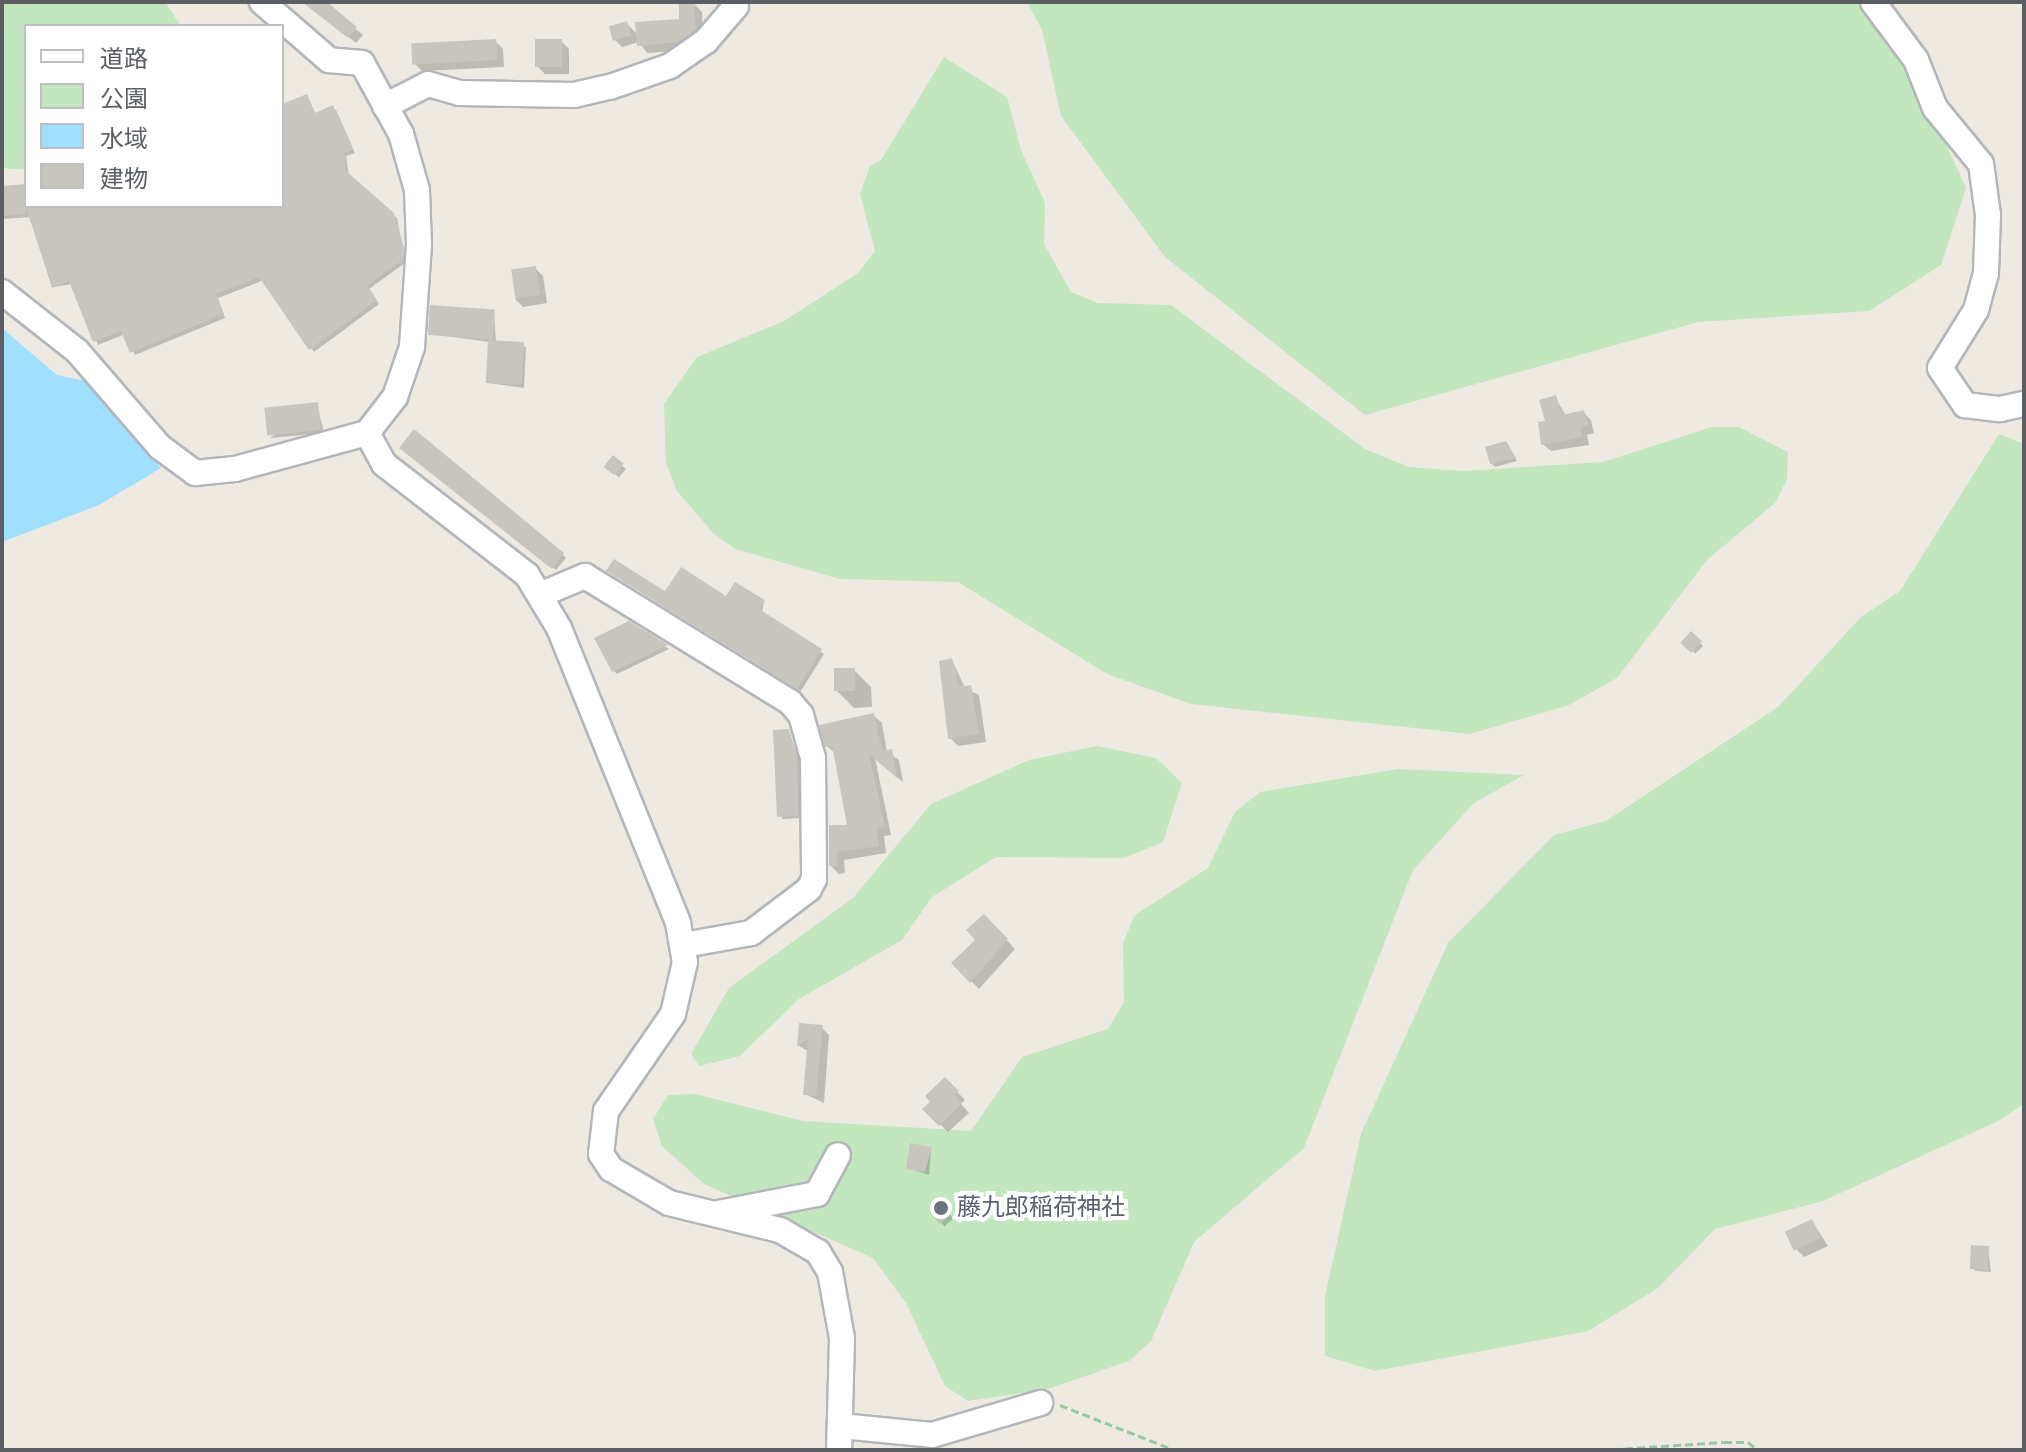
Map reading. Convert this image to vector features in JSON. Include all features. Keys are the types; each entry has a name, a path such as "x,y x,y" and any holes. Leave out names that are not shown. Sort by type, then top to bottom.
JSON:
{"street":[{"path":"2,292 77,351 160,447 195,473 235,469 367,433 395,397 412,347 419,245 417,190 401,134 362,63 329,60 262,2"},
{"path":"1873,2 1916,60 1935,108 1981,164 1988,215 1986,273 1976,310 1940,368 1965,405 2000,409 2024,404"},
{"path":"385,106 428,84 459,93 574,95 610,87 670,66 706,41 736,6"},
{"path":"367,433 384,464 503,554 542,594 684,945 685,962 673,1014 606,1111 601,1154 611,1169 643,1190 712,1217 801,1238 818,1252 836,1296 842,1338 840,1438 932,1435 1040,1403"},
{"path":"542,594 585,576 790,702 801,715 813,758 814,879 809,889 751,933 684,945"},
{"path":"712,1217 741,1206 803,1201 817,1194 838,1155"}],"path":[{"path":"1040,1403 1073,1407 1175,1450"},
{"path":"1601,1450 1724,1442 1748,1442 1758,1450"}],"green space":[{"path":"2,2 165,2 180,24 24,24 24,170 2,168"},
{"path":"1027,2 1865,2 1919,86 1966,188 1941,265 1869,311 1698,322 1365,415 1165,257 1061,116 1042,30"},
{"path":"944,57 1007,97 1021,150 1045,203 1044,244 1071,292 1098,303 1171,305 1365,449 1409,467 1462,471 1603,462 1712,427 1739,427 1788,452 1787,479 1775,503 1707,560 1617,678 1569,705 1470,734 1191,704 1107,674 958,582 840,579 735,549 713,533 677,491 666,463 664,404 697,357 784,321 858,273 875,251 860,194 870,166 881,160"},
{"path":"1999,434 2024,444 2024,1104 1998,1121 1823,1201 1715,1229 1658,1288 1588,1331 1375,1371 1325,1356 1325,1296 1361,1134 1448,943 1554,835 1606,821 1778,707 1861,617 1900,591"},
{"path":"1097,746 1156,758 1182,783 1163,842 1124,858 996,857 932,897 902,940 799,999 740,1056 699,1066 691,1054 729,988 853,898 931,804 1029,760"},
{"path":"1398,769 1524,775 1474,803 1413,870 1304,1148 1194,1242 1151,1341 1129,1361 1048,1389 968,1401 945,1386 906,1303 873,1258 704,1184 662,1146 653,1119 668,1095 695,1094 803,1121 971,1131 1022,1057 1108,1029 1124,1002 1123,943 1135,915 1208,868 1235,812 1260,792"}],"water":[{"path":"2,328 57,375 90,382 161,468 99,505 2,542"}],"building":[{"path":"302,2 327,2 357,27 348,38"},
{"path":"694,2 696,30 678,42 637,46 635,22 679,19 679,3"},
{"path":"627,21 631,35 613,41 609,26"},
{"path":"496,39 497,60 412,64 411,43"},
{"path":"535,39 562,39 562,67 535,67"},
{"path":"307,94 315,113 333,105 353,149 344,153 346,171 394,213 404,248 403,260 367,285 377,300 309,350 259,277 216,294 223,314 130,353 121,331 93,342 69,281 52,288 26,208 284,208 284,103"},
{"path":"24,184 26,214 2,216 2,186"},
{"path":"536,266 540,295 515,298 511,269"},
{"path":"430,305 495,310 493,339 428,335"},
{"path":"488,340 524,342 522,385 486,383"},
{"path":"1556,395 1562,415 1584,410 1588,425 1580,428 1583,437 1541,445 1538,422 1545,421 1539,400"},
{"path":"318,402 321,430 267,435 264,408"},
{"path":"414,429 564,553 552,569 399,448"},
{"path":"1506,441 1516,458 1490,464 1485,447"},
{"path":"613,455 624,464 614,475 604,467"},
{"path":"614,559 665,591 681,567 726,596 735,582 765,600 759,609 822,649 797,689 606,571"},
{"path":"629,621 668,645 612,672 594,638"},
{"path":"1691,631 1702,641 1691,653 1680,643"},
{"path":"952,658 959,687 971,685 979,734 948,739 939,661"},
{"path":"834,668 855,668 855,691 834,691"},
{"path":"874,713 882,751 892,749 897,778 869,754 885,827 877,828 879,846 837,852 837,866 829,866 829,825 847,825 832,745 825,747 819,725"},
{"path":"789,729 797,758 798,816 777,817 773,730"},
{"path":"984,914 1008,939 970,983 951,963 975,940 966,930"},
{"path":"799,1023 823,1025 816,1096 803,1095 808,1038 797,1047"},
{"path":"945,1077 959,1091 954,1095 962,1103 939,1126 922,1109 930,1102 925,1096"},
{"path":"910,1143 932,1147 925,1172 906,1169"},
{"path":"940,1202 951,1213 940,1224 931,1214"},
{"path":"1812,1219 1821,1238 1794,1251 1785,1232"},
{"path":"1971,1245 1989,1246 1988,1270 1970,1269"}],"place":[{"name":"藤九郎稲荷神社","path":"941,1208"}]}
